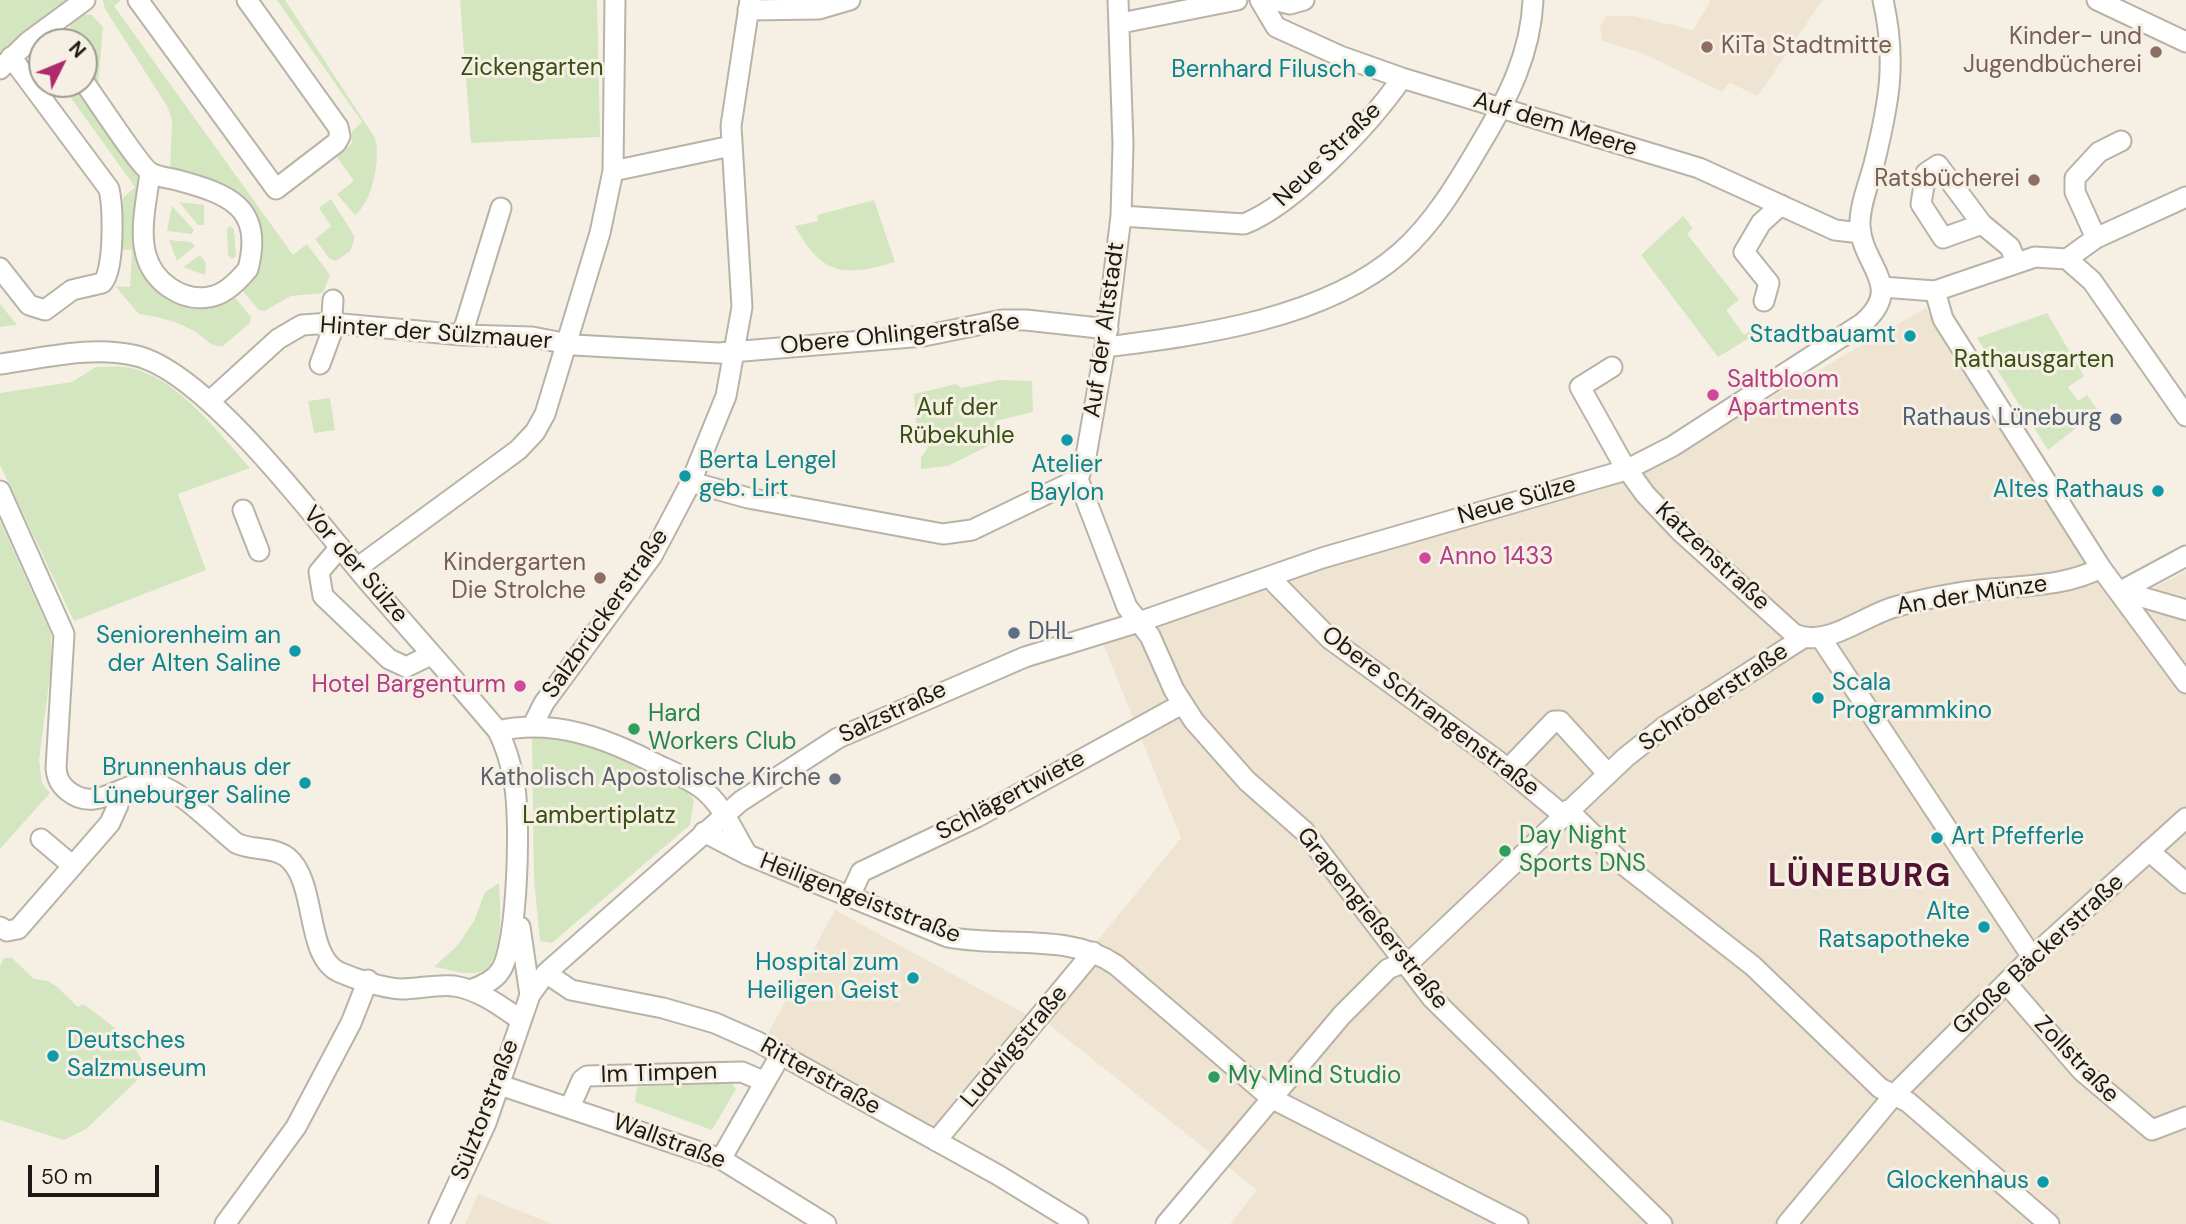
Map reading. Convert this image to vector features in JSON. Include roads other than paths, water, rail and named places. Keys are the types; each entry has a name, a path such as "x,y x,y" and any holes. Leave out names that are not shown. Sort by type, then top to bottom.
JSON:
{"street":[{"path":"57,28 85,0"},
{"path":"138,0 276,189 337,143 340,136 338,127 247,0"},
{"name":"Hinter der Sülzmauer","path":"357,568 518,450 535,432 545,414 564,343 600,233 613,171 615,0"},
{"path":"749,5 819,9 850,0"},
{"name":"Auf der Altstadt","path":"1078,478 1086,456 1107,338 1121,216 1121,23 1118,0"},
{"path":"1121,23 1237,0"},
{"name":"Auf dem Meere","path":"1260,0 1276,27 1402,78 1699,168 1835,230 1861,233"},
{"path":"1273,0 1290,4 1304,0"},
{"name":"Obere Ohlingerstraße","path":"564,343 734,353 924,336 1002,320 1026,320 1107,338 1192,335 1302,308 1360,280 1397,256 1426,225 1462,175 1501,108 1525,52 1533,0"},
{"path":"1883,0 1891,84 1861,219 1861,233 1882,287 1935,291 2017,262 2044,256 2067,259 2078,267 2098,290 2186,416"},
{"path":"2097,0 2186,42"},
{"name":"Salzbrückerstraße","path":"532,727 544,704 652,556 691,482 726,396 742,307 731,146 749,5"},
{"path":"0,268 29,305 45,310 72,290 102,283 109,272 112,201 109,189 6,63 28,49"},
{"name":"Neue Straße","path":"1121,216 1244,224 1282,204 1307,183 1389,97 1402,78"},
{"path":"96,98 150,173 227,196 247,216 253,242 248,269 220,294 197,298 183,294 161,282 153,271 146,256 144,237 150,173"},
{"path":"2096,238 2075,192 2075,178 2099,152 2121,141"},
{"path":"613,171 731,146"},
{"path":"2067,259 2096,238 2186,197"},
{"path":"1764,301 1769,283 1744,252 1761,223 1781,205"},
{"path":"462,335 476,281 501,208"},
{"path":"1982,224 2010,247 2017,262"},
{"name":"Neue Sülze","path":"1102,634 1383,540 1626,470 1673,446 1863,323 1879,303 1882,287"},
{"path":"1935,291 1943,319 2102,568 2186,683"},
{"path":"320,364 331,334 333,300"},
{"name":"Hinter der Sülzmauer","path":"210,401 291,330 302,325 331,323 462,335 532,337 564,343"},
{"name":"Vor der Sülze","path":"0,364 91,351 117,353 162,366 210,401 498,731"},
{"name":"Katzenstraße","path":"1612,367 1574,382 1626,470 1690,541 1794,634 1812,638 2032,957"},
{"path":"691,482 748,498 943,534 972,530 1078,478 1127,607 1139,622"},
{"path":"0,491 64,634 55,768 63,787 80,798 91,800 137,785 153,783 172,790 246,849 269,850 285,856 301,878 326,961 339,972 402,989 444,985 470,990 521,1020"},
{"path":"243,510 259,551"},
{"path":"340,547 319,572 323,596 390,659 406,667 432,655"},
{"path":"2121,591 2186,556"},
{"name":"An der Münze","path":"1812,638 1898,606 1967,592 2041,587 2083,577 2102,568"},
{"name":"Obere Schrangenstraße","path":"1266,578 1275,583 1330,639 1566,813 1625,866 1753,966 1881,1088 1908,1102 2049,1224"},
{"path":"2121,591 2186,610"},
{"name":"Grapengießerstraße","path":"1139,622 1150,636 1182,705 1247,781 1304,831 1432,999 1662,1224"},
{"name":"Salzstraße","path":"530,995 546,973 724,815 838,738 1025,657 1102,634"},
{"name":"Schröderstraße","path":"1166,1224 1342,1015 1388,969 1414,958 1608,774 1664,727 1812,638"},
{"name":"Schlägertwiete","path":"850,896 861,872 977,817 1182,705"},
{"path":"1508,769 1554,721 1560,721 1608,774"},
{"name":"Heiligengeiststraße","path":"498,731 532,727 560,728 624,747 702,789 724,815 748,855"},
{"path":"498,731 515,785 516,902 530,995"},
{"path":"0,927 7,931 18,929 73,866 110,823 118,805 115,794"},
{"name":"Große Bäckerstraße","path":"1787,1224 1894,1095 2032,957 2186,818"},
{"name":"Heiligengeiststraße","path":"704,832 748,855 948,937 978,943 1061,945 1093,952 1113,963 1271,1098 1518,1224"},
{"path":"41,839 73,866"},
{"path":"2149,851 2186,883"},
{"path":"470,990 482,986 500,972 510,945 516,902"},
{"name":"Ludwigstraße","path":"936,1141 1093,952"},
{"name":"Ritterstraße","path":"546,973 556,983 571,990 663,1008 715,1023 781,1054 1078,1224"},
{"path":"225,1224 296,1127 351,1023 368,980"},
{"name":"Zollstraße","path":"2006,983 2082,1071 2152,1130 2183,1124"},
{"name":"Sülztorstraße","path":"439,1224 500,1085 530,995"},
{"path":"721,1159 781,1054"},
{"name":"Im Timpen","path":"570,1107 582,1080 587,1076 742,1072 765,1082"},
{"name":"Wallstraße","path":"500,1085 721,1159 826,1224"}],"place":[{"name":"KiTa Stadtmitte","path":"1707,47"},
{"name":"Kinder- und Jugendbücherei","path":"2156,52"},
{"name":"Bernhard Filusch","path":"1370,71"},
{"name":"Ratsbücherei","path":"2034,180"},
{"name":"Stadtbauamt","path":"1910,336"},
{"name":"Saltbloom Apartments","path":"1713,395"},
{"name":"Rathaus Lüneburg","path":"2116,419"},
{"name":"Atelier Baylon","path":"1067,440"},
{"name":"Berta Lengel geb. Lirt","path":"685,476"},
{"name":"Altes Rathaus","path":"2158,491"},
{"name":"Anno 1433","path":"1425,558"},
{"name":"Kindergarten Die Strolche","path":"600,578"},
{"name":"DHL","path":"1014,633"},
{"name":"Seniorenheim an der Alten Saline","path":"295,651"},
{"name":"Hotel Bargenturm","path":"520,686"},
{"name":"Scala Programmkino","path":"1818,698"},
{"name":"Hard Workers Club","path":"634,729"},
{"name":"Katholisch Apostolische Kirche","path":"835,779"},
{"name":"Brunnenhaus der Lüneburger Saline","path":"305,783"},
{"name":"Art Pfefferle","path":"1937,838"},
{"name":"Day Night Sports DNS","path":"1505,851"},
{"name":"Alte Ratsapotheke","path":"1984,927"},
{"name":"Hospital zum Heiligen Geist","path":"913,978"},
{"name":"Deutsches Salzmuseum","path":"53,1056"},
{"name":"My Mind Studio","path":"1214,1077"},
{"name":"Glockenhaus","path":"2043,1182"}],"district":[{"name":"LÜNEBURG","path":"1860,878"}],"park label":[{"name":"Zickengarten","path":"532,69"},
{"name":"Rathausgarten","path":"2034,361"},
{"name":"Auf der Rübekuhle","path":"957,423"},
{"name":"Lambertiplatz","path":"599,817"}]}
